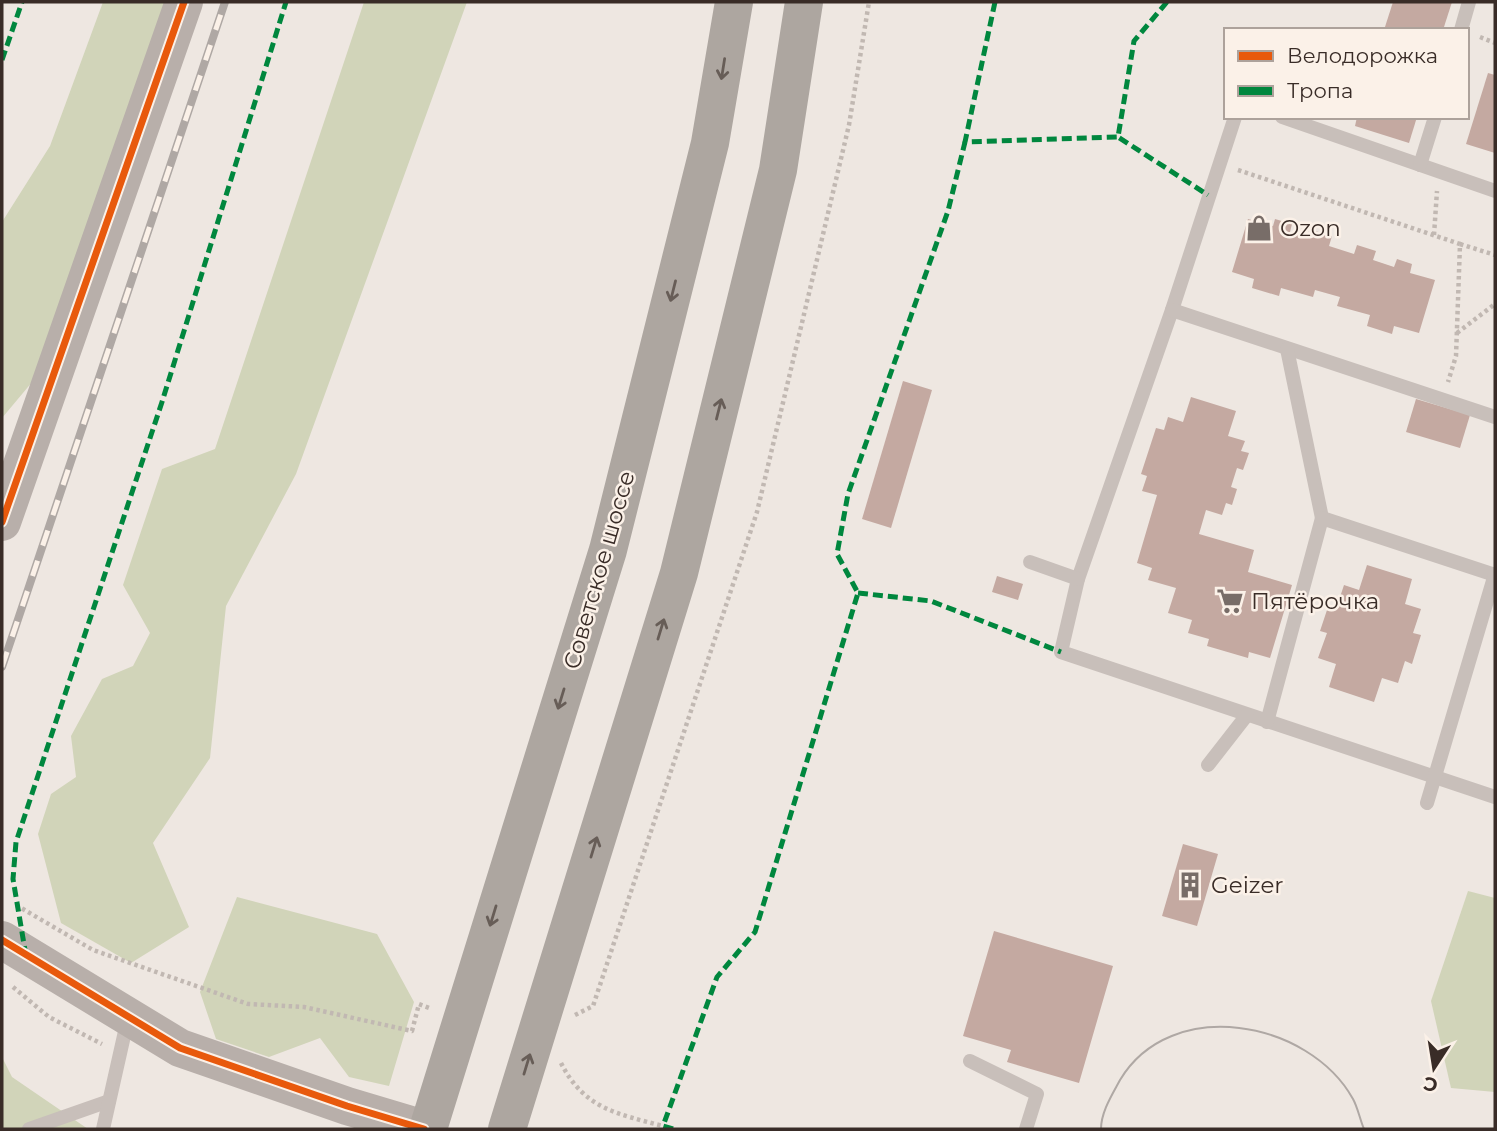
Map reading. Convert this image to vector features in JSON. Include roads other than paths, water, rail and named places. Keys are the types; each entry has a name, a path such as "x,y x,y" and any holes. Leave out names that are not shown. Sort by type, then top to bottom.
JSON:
{"highway":[{"name":"Советское шоссе","path":"426,1129 608,550 710,143 734,2"},
{"path":"507,1129 679,573 778,170 804,2"}],"street":[{"path":"2,522 184,2"},
{"path":"2,940 180,1048 346,1106 426,1129"}],"lane":[{"path":"1462,28 1469,2"},
{"path":"1234,119 1172,310 1078,579 1061,652 1495,797"},
{"path":"1288,119 1495,191"},
{"path":"1420,165 1434,119"},
{"path":"1172,310 1495,416"},
{"path":"1267,722 1322,518 1287,349"},
{"path":"1322,518 1495,574 1427,803"},
{"path":"1030,562 1078,579"},
{"path":"1208,765 1247,715"},
{"path":"103,1129 128,1017"},
{"path":"970,1061 1037,1094 1026,1129"},
{"path":"29,1129 109,1101"}],"tram line":[{"path":"1101,1129 1110,1098 1120,1080 1143,1053 1172,1036 1205,1028 1239,1028 1273,1036 1305,1051 1332,1072 1353,1099 1364,1129"}],"railway":[{"path":"2,667 225,2"}],"place":[{"name":"Ozon","path":"1259,228"},
{"name":"Пятёрочка","path":"1230,601"},
{"name":"Geizer","path":"1190,885"}]}
